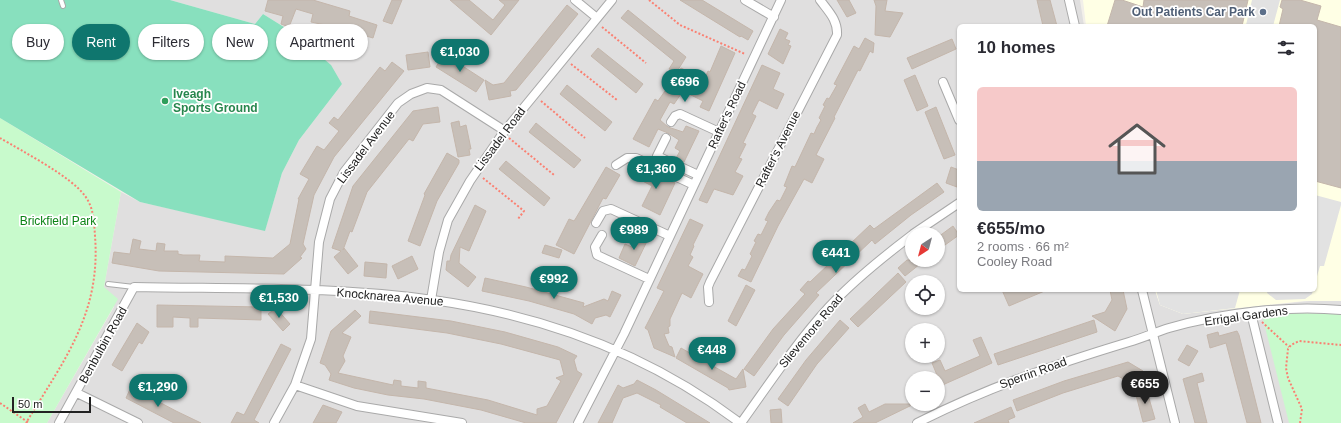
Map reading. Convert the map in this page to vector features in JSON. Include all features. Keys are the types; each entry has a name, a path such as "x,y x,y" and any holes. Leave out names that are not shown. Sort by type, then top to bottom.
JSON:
{"street":[{"path":"575,0 596,19"},
{"name":"Lissadel Road","path":"431,300 439,252 448,220 476,172 504,132 612,0"},
{"path":"745,0 774,17"},
{"name":"Rafter's Road","path":"578,423 616,349 781,0"},
{"name":"Rafter's Avenue","path":"709,302 708,292 710,282 837,34 838,26 836,21 820,0"},
{"path":"1069,0 1075,24"},
{"path":"943,82 957,115"},
{"name":"Lissadel Avenue","path":"274,423 295,384 311,339 319,242 330,199 344,172 406,97 427,88 441,90 504,132"},
{"path":"671,122 675,116 680,114 719,132"},
{"path":"666,138 657,156 698,175"},
{"path":"616,165 627,158 636,158 694,185"},
{"name":"Slievemore Road","path":"923,227 957,204"},
{"path":"596,223 604,211 611,209 670,236"},
{"path":"602,235 595,247 597,255 649,279"},
{"name":"Slievemore Road","path":"740,423 771,380 829,306 876,262 905,240"},
{"name":"Knocknarea Avenue","path":"134,288 316,291 431,300 526,319 557,328 616,349 691,388 740,423"},
{"name":"Benbulbin Road","path":"58,423 134,288"},
{"path":"1142,292 1175,423"},
{"name":"Errigal Gardens","path":"1153,334 1169,328 1251,313 1305,309 1341,310"},
{"path":"1251,313 1278,423"},
{"name":"Sperrin Road","path":"917,423 1012,380 1066,361 1153,334"},
{"path":"295,384 357,406 462,423"},
{"path":"76,393 138,423"}],"lane":[{"path":"61,0 63,6"},
{"path":"108,284 134,288"}],"path":[{"path":"649,0 680,25 754,58"},
{"path":"596,19 646,63"},
{"path":"564,58 617,100"},
{"path":"534,96 585,138"},
{"path":"504,132 554,175"},
{"path":"0,138 69,181 85,196 93,212 96,258 94,280 86,317 69,353 27,423 0,404"},
{"path":"476,172 524,211 518,219"},
{"path":"1251,313 1289,347"},
{"path":"1300,423 1302,409 1288,378 1286,368 1286,358 1289,347 1299,341 1341,345"}],"shaded area":[{"path":"170,0 1080,0 1084,24 957,24 957,292 1156,292 1160,305 1183,314 1332,299 1341,301 1341,423 47,423 114,307 104,287 121,192 140,202 265,230 282,173 299,140 342,84 320,60 368,60 368,24 279,24 263,14 255,24"},
{"path":"1083,0 1341,0 1341,301 1304,301 1183,314 1160,305 1156,292 1317,292 1317,24 1086,24"},
{"name":"Out Patients Car Park","path":"1252,0 1280,0 1274,24 1246,24"},
{"path":"1317,196 1341,202 1324,266 1320,266 1317,276"},
{"path":"1157,292 1239,292 1235,308 1183,314 1160,305"},
{"path":"1312,292 1305,299 1276,300 1267,293"}],"green space":[{"name":"Iveagh Sports Ground","path":"0,0 170,0 255,24 263,14 279,24 276,24 276,60 325,60 331,65 342,84 299,140 282,173 265,231 140,202 0,118"},
{"name":"Brickfield Park","path":"0,118 121,192 104,287 118,299 47,423 0,423"},
{"path":"1295,313 1341,314 1341,423 1289,423 1262,315"}],"building":[{"path":"268,0 313,0 350,11 349,16 377,25 373,38 368,37 368,24 320,24 311,22 313,14 296,9 290,24 281,24 283,16 265,11"},
{"path":"392,0 402,0 392,24 383,21"},
{"path":"450,0 469,0 493,20 505,5 499,0 519,0 491,35"},
{"path":"680,0 702,0 753,31 748,40 741,36 740,37"},
{"path":"837,0 849,0 856,13 847,17"},
{"path":"874,0 887,0 885,11 903,13 890,37 875,35 876,6"},
{"path":"1037,0 1050,0 1056,24 1043,24"},
{"path":"1115,0 1122,0 1143,7 1144,0 1248,0 1242,24 1108,24"},
{"path":"1282,0 1300,0 1321,6 1317,20 1341,27 1341,188 1317,182 1317,24 1279,24 1283,9 1280,7"},
{"path":"567,5 578,14 535,67 516,90 510,91 511,96 489,100 485,80 493,85 504,83"},
{"path":"628,10 686,57 676,73 669,69 674,61 621,18"},
{"path":"780,29 788,33 785,39 790,41 788,45 791,46 783,64 768,54"},
{"path":"865,38 874,43 873,53 870,51 860,71 858,70 816,155 824,159 812,183 804,179 778,226 751,282 738,276 742,269 745,270 752,256 750,254 756,242 754,241 758,234 761,235 768,221 765,220 769,212 777,200 780,201 787,187 784,186 792,166 795,167 811,133 814,134 821,120 819,118 825,106 823,105 827,98 829,99 837,85 834,84 854,46 859,49"},
{"path":"952,39 956,49 912,69 907,58"},
{"path":"721,46 735,53 709,111 700,107 703,101 683,91 674,104 670,102 660,120 668,127 683,132 686,126 699,131 684,162 676,158 680,151 675,148 679,140 668,133 658,129 649,147 633,139 655,99 658,101 681,68 704,80 708,71 710,72"},
{"path":"598,48 643,84 636,93 591,56"},
{"path":"428,52 430,67 408,70 406,55"},
{"path":"444,54 484,80 476,92 436,67"},
{"path":"392,62 404,71 334,157 314,195 303,244 306,249 300,257 302,258 284,274 159,271 112,263 114,252 130,254 133,239 141,241 139,249 156,251 157,243 165,244 164,251 178,251 178,254 183,255 200,255 199,261 225,262 225,256 273,258 290,244 298,199 309,179 300,174 317,146 324,150 339,131 329,123 334,117 338,120 380,67 385,71"},
{"path":"762,65 780,73 773,89 784,94 777,109 759,100 752,114 756,116 743,143 746,144 739,158 742,159 735,172 743,176 733,195 714,189 707,203 699,200"},
{"path":"915,75 928,106 917,111 904,80"},
{"path":"567,85 612,122 605,131 560,94"},
{"path":"438,107 440,122 423,124 413,141 409,139 367,192 352,232 350,231 343,250 344,248 358,266 348,274 334,257 341,251 332,248 353,186 413,111"},
{"path":"936,107 955,155 944,159 925,112"},
{"path":"459,121 460,127 466,125 471,149 469,149 470,155 458,157 451,123"},
{"path":"536,123 581,160 574,168 529,132"},
{"path":"447,153 459,160 459,163 437,201 420,246 408,241 425,195 424,194"},
{"path":"506,161 550,198 544,206 499,169"},
{"path":"641,166 675,183 660,215 642,206 652,186 635,177"},
{"path":"606,167 620,175 606,199 603,198 574,254 556,245 569,219 574,221"},
{"path":"951,167 957,169 957,187 946,183"},
{"path":"937,183 944,192 911,215 875,244 872,240 816,293 819,295 784,335 754,376 744,369 773,329 805,294 800,290 808,281 810,282 870,225 874,229"},
{"path":"475,205 486,211 469,251 460,247 459,263 476,277 468,287 446,270 447,261 450,261 451,255"},
{"path":"690,219 703,225 693,245 694,246 690,255 693,257 688,266 703,274 691,298 682,293 670,319 670,326 668,327 669,333 664,334 669,346 672,347 675,357 654,348 648,330 645,328 664,291 657,288"},
{"path":"953,226 957,232 957,236 945,245 945,232"},
{"path":"643,232 650,235 635,266 619,258 625,244 634,248"},
{"path":"545,245 562,250 559,258 542,253"},
{"path":"412,256 418,269 398,279 392,266"},
{"path":"365,262 387,264 386,278 364,276"},
{"path":"905,262 905,267 916,267 905,276 898,268"},
{"path":"898,273 905,281 905,283 858,327 850,319"},
{"path":"485,278 526,287 584,303 583,307 604,299 608,301 612,291 621,295 610,317 606,315 595,318 592,324 574,314 529,301 482,291"},
{"path":"746,285 755,290 736,326 728,321"},
{"path":"1003,292 1042,292 1009,306"},
{"path":"1110,292 1123,292 1127,309 1115,331 1092,316 1105,312 1112,300"},
{"path":"157,305 261,307 261,320 198,318 198,327 190,327 190,318 173,317 173,327 157,327"},
{"path":"276,308 290,324 283,331 268,314"},
{"path":"355,310 361,316 342,333 351,337 343,356 345,361 338,373 393,385 394,380 401,381 401,386 418,388 418,381 426,382 426,388 488,400 537,415 537,409 547,406 561,381 556,378 564,375 560,360 501,344 447,333 369,323 370,311 451,321 505,332 558,347 577,356 574,360 577,371 582,374 556,423 526,423 481,410 354,388 329,380 331,374 325,365 320,363 331,331"},
{"path":"840,320 849,328 817,364 788,406 778,399 806,360"},
{"path":"1094,320 1097,332 998,365 994,354"},
{"path":"137,323 149,332 142,344 139,342 122,371 112,365"},
{"path":"1237,331 1261,423 1247,423 1226,343 1210,348 1207,335 1218,332 1219,336"},
{"path":"981,337 992,363 945,384 945,371 980,356 973,340"},
{"path":"281,344 291,349 254,420 259,423 231,423 237,412 244,415"},
{"path":"1187,345 1198,351 1189,366 1178,360"},
{"path":"681,348 736,379 743,369 746,387 729,390 676,358"},
{"path":"1128,362 1143,371 1134,385 1118,376 1063,393 1017,411 1013,400 1064,381"},
{"path":"932,363 941,363 945,371 935,371"},
{"path":"1202,373 1204,381 1197,383 1207,423 1195,423 1183,379"},
{"path":"637,380 710,423 687,423 660,407 661,405 637,393 623,398 612,423 598,423 618,385 623,388 634,384"},
{"path":"131,387 201,423 174,423 126,398"},
{"path":"1146,388 1155,419 1143,422 1135,391"},
{"path":"865,404 869,412 885,404 905,404 905,408 875,423 853,423 863,417 858,408"},
{"path":"323,405 342,412 336,423 313,423"},
{"path":"1011,407 1015,417 1008,420 1009,423 974,423"},
{"path":"781,409 782,423 771,423 770,410"}],"place":[{"name":"Out Patients Car Park","path":"1263,12"},
{"name":"Iveagh Sports Ground","path":"165,101"}]}
